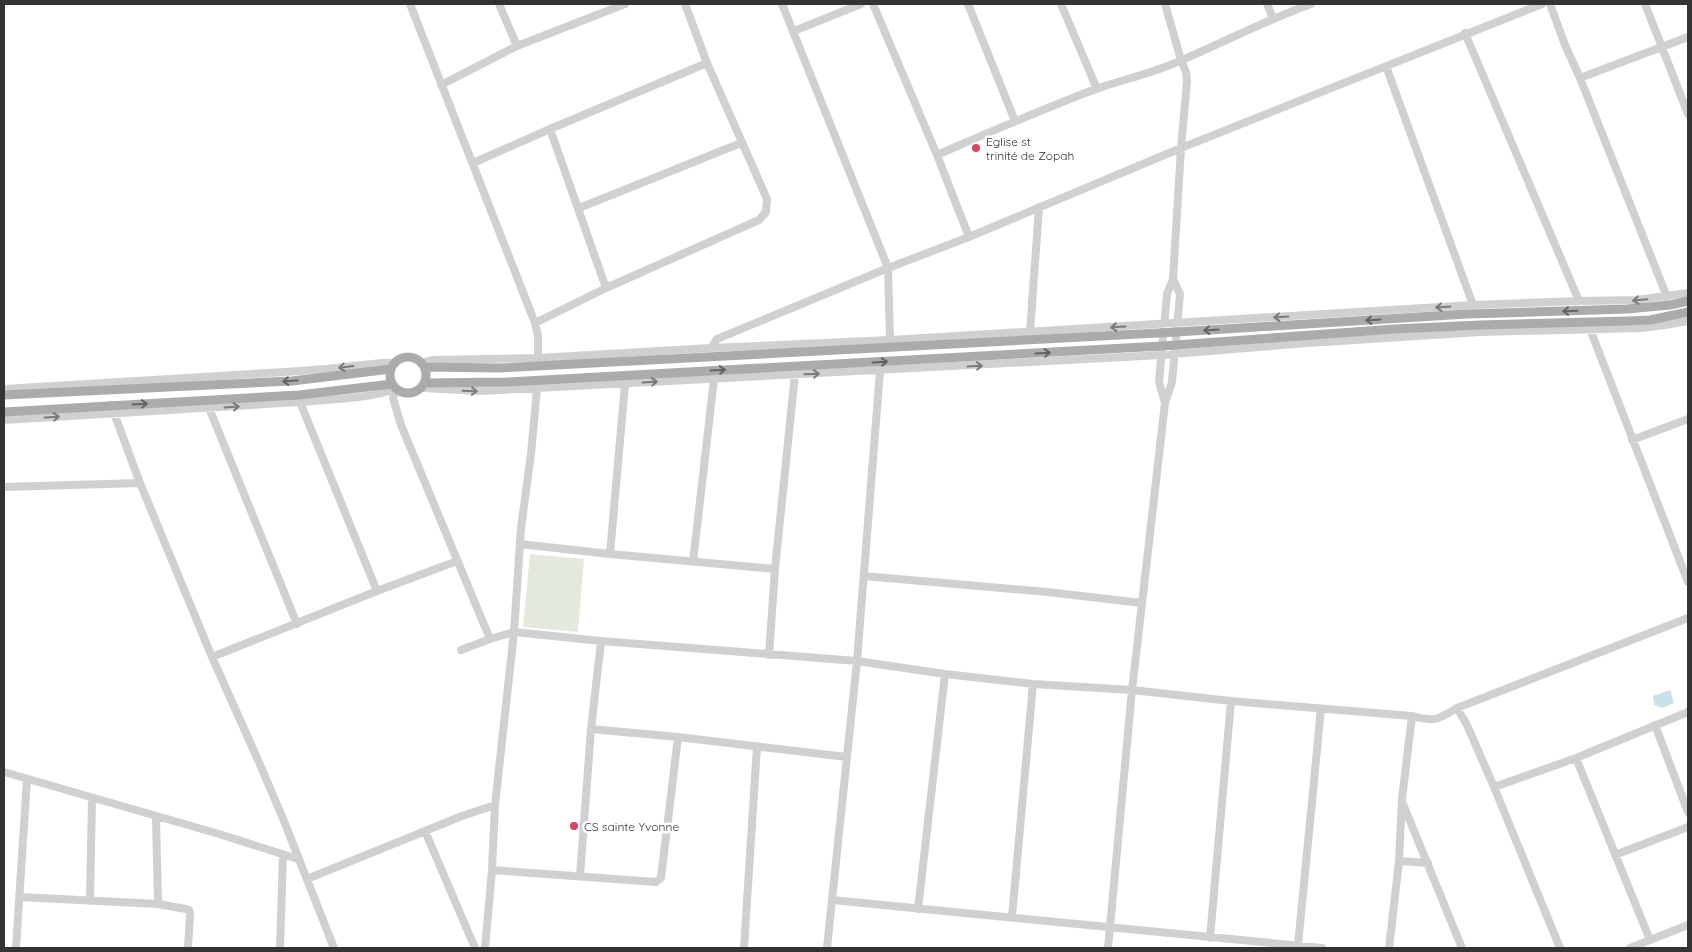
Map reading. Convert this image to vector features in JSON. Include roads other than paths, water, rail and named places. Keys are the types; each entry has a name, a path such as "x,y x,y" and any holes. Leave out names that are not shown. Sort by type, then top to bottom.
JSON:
{"main road":[{"path":"423,365 499,368 1164,328 1642,308 1670,306 1688,301"},
{"path":"423,385 1162,351 1395,329 1650,320 1688,312"},
{"path":"401,358 416,359 423,365 427,377 423,385 415,392 407,394 394,386 390,377 393,366 401,358"},
{"path":"4,395 292,381 393,366"},
{"path":"4,412 113,410 394,386"}],"street":[{"path":"410,4 534,323 538,336 538,358"},
{"path":"500,4 517,46"},
{"path":"441,85 517,46 625,4"},
{"path":"534,323 606,288 759,220 766,212 767,199 741,143 685,4"},
{"path":"782,4 888,268 890,340"},
{"path":"794,31 861,4"},
{"path":"873,4 937,154 969,237"},
{"path":"968,4 1015,121"},
{"path":"1061,4 1097,89"},
{"path":"1165,403 1159,382 1167,294 1173,279 1187,81 1166,4"},
{"path":"1267,4 1273,18"},
{"path":"937,154 1097,89 1181,60 1273,18 1311,4"},
{"path":"711,348 717,339 888,268 969,237 1181,148 1465,33 1542,4"},
{"path":"1550,4 1565,46 1580,78 1667,297"},
{"path":"1645,4 1688,114"},
{"path":"1465,33 1579,301"},
{"path":"1580,78 1688,37"},
{"path":"473,163 550,128 708,63"},
{"path":"1386,66 1473,305"},
{"path":"550,128 606,288"},
{"path":"579,208 741,143"},
{"path":"1030,332 1039,207"},
{"path":"1108,948 1132,690 1165,403 1172,382 1180,294 1173,279"},
{"path":"1177,328 1473,305 1636,300 1688,293"},
{"path":"1175,350 1416,336 1642,328 1688,321"},
{"path":"423,365 432,360 538,358 1030,332 1164,328"},
{"path":"1590,329 1688,582"},
{"path":"423,385 480,391 537,389 880,371 1162,351"},
{"path":"4,389 285,372 382,362 393,366"},
{"path":"827,948 857,661 880,371"},
{"path":"769,655 795,374"},
{"path":"693,562 714,379"},
{"path":"610,554 625,384"},
{"path":"4,420 113,410 209,408 348,398 386,392 394,386"},
{"path":"394,386 393,398 401,424 490,638"},
{"path":"485,948 492,870 495,805 514,632 516,579 537,389"},
{"path":"300,402 377,591"},
{"path":"209,408 297,624"},
{"path":"113,410 140,483 212,657 258,760 334,948"},
{"path":"1632,440 1688,418"},
{"path":"4,487 140,483"},
{"path":"520,544 776,569"},
{"path":"212,657 457,561"},
{"path":"864,576 1047,592 1142,603"},
{"path":"460,650 490,638 514,632 601,641 857,661 1033,684 1132,690 1231,702 1412,716 1428,720 1688,618"},
{"path":"580,876 591,729 601,641"},
{"path":"918,909 945,674"},
{"path":"1012,917 1033,684"},
{"path":"1210,938 1231,702"},
{"path":"1457,708 1494,787 1560,948"},
{"path":"1298,945 1321,709"},
{"path":"1494,787 1576,758 1688,712"},
{"path":"1389,948 1399,861 1402,799 1412,716"},
{"path":"1655,724 1688,812"},
{"path":"591,729 678,737 847,757"},
{"path":"492,870 656,882 662,878 678,737"},
{"path":"744,948 757,746"},
{"path":"1576,758 1650,940"},
{"path":"4,772 298,858"},
{"path":"16,948 27,779"},
{"path":"90,900 92,798"},
{"path":"1402,799 1462,948"},
{"path":"306,880 425,831 495,805"},
{"path":"156,816 158,904"},
{"path":"1615,855 1688,827"},
{"path":"425,831 475,948"},
{"path":"280,948 283,855"},
{"path":"1399,861 1428,863"},
{"path":"20,897 158,904 189,910 188,948"},
{"path":"832,900 1322,948"},
{"path":"1630,948 1688,925"}],"water":[{"path":"1670,690 1674,703 1662,708 1654,705 1653,696"}],"place":[{"name":"Eglise st trinité de Zopah","path":"976,148"},
{"name":"CS sainte Yvonne","path":"574,826"}]}
